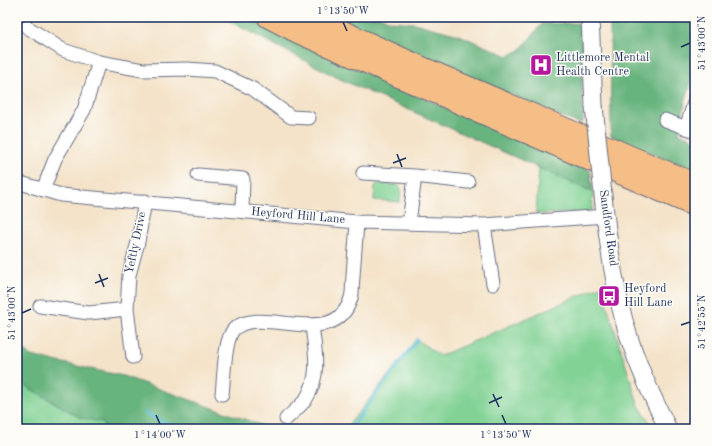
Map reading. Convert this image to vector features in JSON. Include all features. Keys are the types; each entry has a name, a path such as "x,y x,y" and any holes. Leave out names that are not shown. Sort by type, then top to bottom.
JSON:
{"main road":[{"path":"268,17 299,33 695,206"},
{"path":"311,17 419,66 695,184"}],"street":[{"name":"Sandford Road","path":"590,17 594,106 605,211 617,292 628,334 645,382 668,429"},
{"path":"27,27 63,50 99,62 143,70 187,69 215,71 253,89 291,117 309,118"},
{"path":"43,190 55,159 84,110 99,62"},
{"path":"665,120 690,129 695,100"},
{"path":"363,173 415,176 468,182"},
{"path":"198,175 243,179 242,211"},
{"path":"409,224 415,176"},
{"name":"Heyford Hill Lane","path":"17,182 61,195 145,201 357,222 484,225 605,211"},
{"name":"Yeftly Drive","path":"133,357 128,309 128,275 138,242 145,201"},
{"path":"222,394 228,342 234,330 249,321 312,326 332,321 342,314 351,298 357,222"},
{"path":"484,225 493,284"},
{"path":"40,306 89,313 128,309"},
{"path":"286,419 306,399 313,383 317,364 312,326"}],"green space":[{"path":"221,17 246,17 303,46 590,170 593,192 342,80"},
{"path":"331,17 382,17 390,21 414,23 459,35 508,56 520,50 542,24 581,23 583,123 577,123"},
{"path":"610,17 695,17 695,71 685,102 679,133 695,140 695,172 611,136"},
{"path":"539,168 593,192 592,210 588,212 536,214"},
{"path":"379,183 398,185 401,188 400,202 374,200 375,186"},
{"path":"601,286 638,404 654,429 345,429 417,340 440,356"},
{"path":"17,342 31,356 123,376 272,429 105,429 103,422 81,418 31,389 17,379"},
{"path":"17,367 171,429 17,429"}],"waterway":[{"path":"350,429 417,340"},
{"path":"145,413 178,429"}],"place":[{"name":"Littlemore Mental Health Centre","path":"541,65"},
{"name":"Heyford Hill Lane","path":"609,296"}]}
